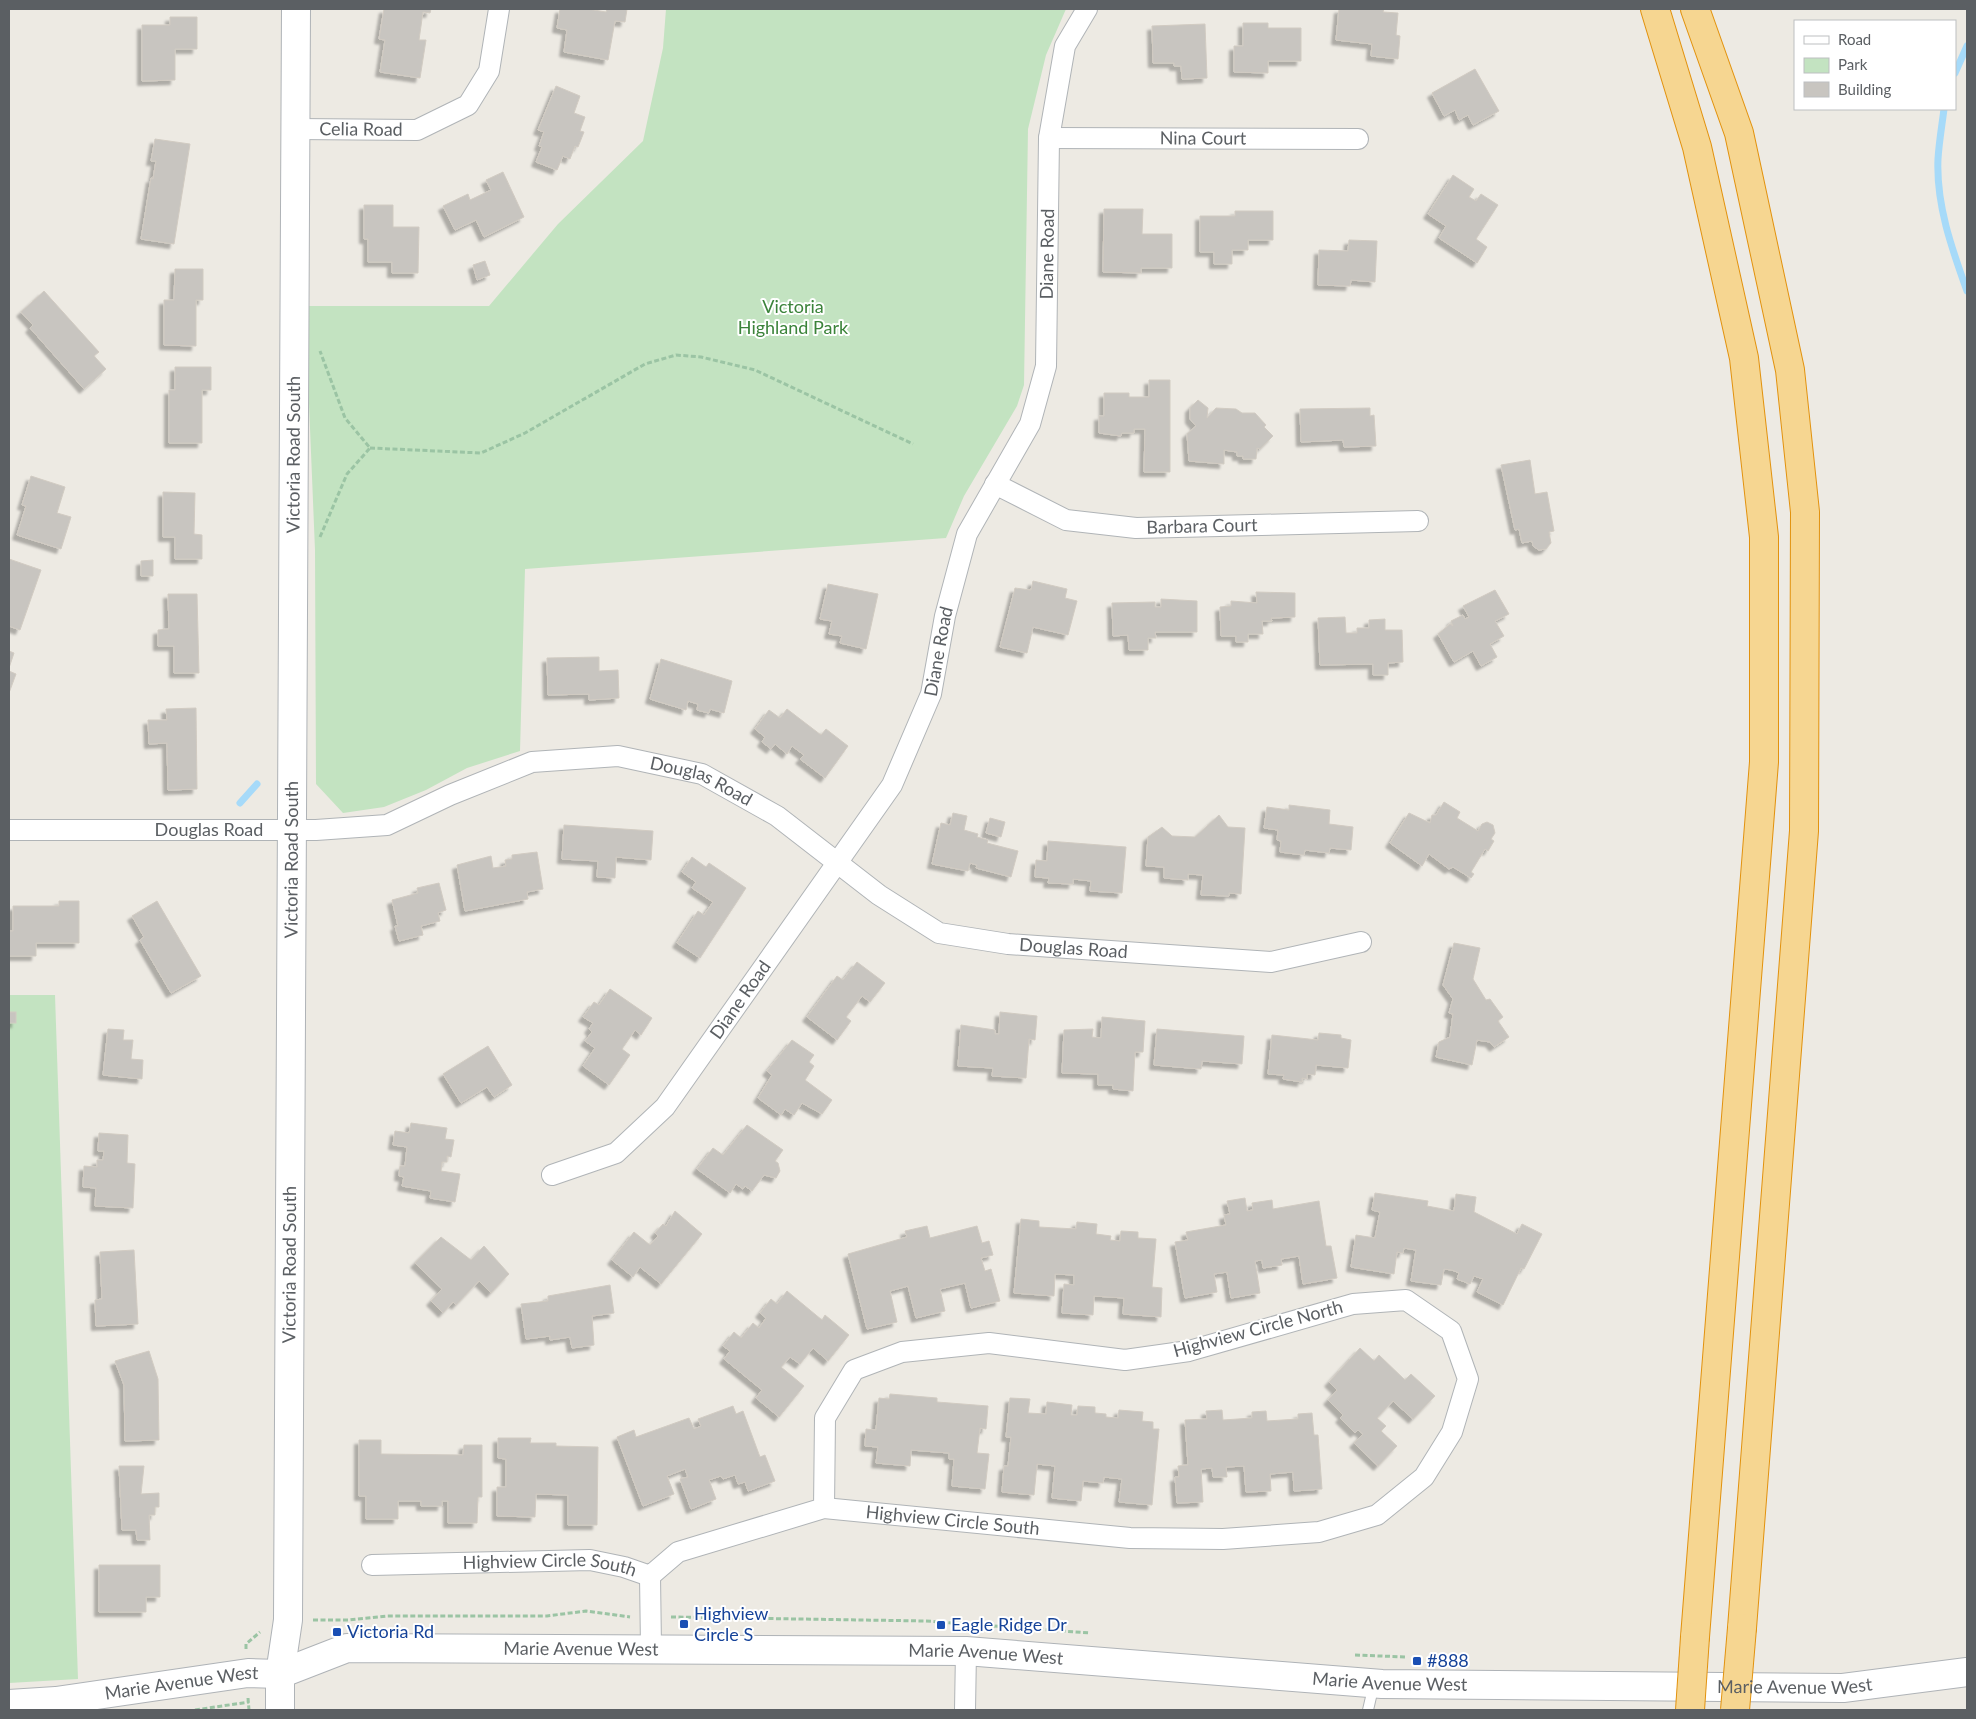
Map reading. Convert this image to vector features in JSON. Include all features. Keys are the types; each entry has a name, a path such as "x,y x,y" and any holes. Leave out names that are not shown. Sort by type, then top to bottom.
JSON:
{"highway":[{"path":"1655,9 1697,147 1744,358 1764,537 1764,762 1690,1710"},
{"path":"1695,9 1739,133 1790,370 1805,512 1804,831 1736,1710"}],"street":[{"name":"Victoria Road South","path":"280,1710 280,1674 288,1620 296,9"},
{"name":"Celia Road","path":"296,129 417,130 468,105 489,71 499,9"},
{"name":"Diane Road","path":"552,1175 616,1153 665,1107 892,785 931,694 945,616 967,534 1030,424 1046,366 1049,138 1065,46 1086,9"},
{"name":"Nina Court","path":"1049,138 1358,139"},
{"name":"Barbara Court","path":"995,484 1066,520 1136,528 1418,521"},
{"name":"Douglas Road","path":"9,830 292,830 387,825 450,795 532,762 618,756 702,774 778,816 879,895 939,933 1008,944 1271,962 1361,942"},
{"name":"Highview Circle North","path":"824,1508 825,1418 854,1370 902,1352 989,1343 1125,1360 1189,1351 1352,1304 1406,1300 1451,1331 1468,1379"},
{"name":"Highview Circle South","path":"372,1565 590,1560 624,1567 650,1576 678,1552 824,1508 1130,1538 1223,1539 1320,1532 1377,1515 1424,1477 1452,1432 1468,1379"},
{"path":"650,1576 651,1648"},
{"name":"Marie Avenue West","path":"9,1704 56,1701 248,1673 280,1674 347,1648 966,1651 1374,1683 1843,1688 1967,1672"},
{"path":"965,1710 966,1651"}],"lane":[{"path":"1368,1710 1374,1683"}],"path":[{"path":"370,448 481,453 526,433 645,364 676,355 701,358 755,370 913,444"},
{"path":"195,1710 249,1702 249,1710"}],"green space":[{"name":"Victoria Highland Park","path":"666,9 1066,9 1046,55 1028,129 1024,385 1017,406 964,496 946,538 525,569 520,751 467,768 426,790 384,807 343,813 316,784 315,550 305,306 489,306 558,224 643,141 663,48"},
{"path":"9,995 55,995 78,1679 9,1683"}],"building":[{"path":"384,9 431,9 430,13 423,12 419,40 426,40 420,78 380,72 385,40 379,39"},
{"path":"560,9 588,9 606,12 607,9 627,9 625,22 615,21 608,60 564,52 567,30 557,28"},
{"path":"1339,9 1384,9 1383,12 1398,13 1396,35 1400,36 1398,59 1371,56 1372,44 1336,40"},
{"path":"170,17 197,17 197,49 175,49 175,80 142,81 142,25 170,25"},
{"path":"1243,23 1268,23 1268,28 1301,28 1301,61 1268,61 1268,73 1234,72 1234,46 1243,46"},
{"path":"1205,24 1207,78 1182,79 1181,66 1174,66 1174,63 1153,63 1152,26"},
{"path":"1475,69 1499,111 1473,125 1468,115 1459,120 1455,110 1444,116 1432,93"},
{"path":"556,86 580,96 574,113 585,117 580,131 584,132 578,147 575,146 570,159 563,156 557,170 536,162 542,147 539,146 544,132 538,130"},
{"path":"155,139 190,144 174,244 141,239 151,178 153,179 156,161 151,161"},
{"path":"503,172 524,217 484,237 476,220 455,230 443,206 468,194 470,200 491,190 486,180"},
{"path":"1453,175 1474,189 1469,197 1476,201 1481,194 1498,205 1476,239 1487,247 1477,263 1439,238 1446,226 1428,214"},
{"path":"364,205 393,205 393,227 419,227 418,273 392,273 392,262 368,262 368,239 364,239"},
{"path":"1104,209 1143,209 1142,234 1172,234 1172,268 1141,268 1141,273 1103,272"},
{"path":"1235,211 1273,211 1273,240 1248,240 1248,250 1232,250 1232,264 1214,264 1214,252 1200,252 1200,216 1235,216"},
{"path":"1349,240 1377,241 1375,282 1351,280 1350,286 1318,285 1319,250 1348,251"},
{"path":"485,261 490,275 477,280 473,265"},
{"path":"175,269 203,269 203,300 196,300 196,346 164,345 164,300 174,300"},
{"path":"44,291 99,352 94,356 106,369 84,389 30,328 33,325 21,312"},
{"path":"175,367 211,367 211,390 202,390 202,443 169,443 169,390 175,390"},
{"path":"1149,380 1170,380 1170,472 1144,472 1145,429 1134,429 1134,433 1122,433 1121,436 1099,433 1099,416 1104,416 1104,393 1129,393 1129,397 1149,397"},
{"path":"1198,400 1208,408 1207,418 1216,408 1236,409 1242,413 1255,413 1266,425 1264,427 1273,436 1260,449 1257,448 1256,459 1243,459 1243,456 1237,456 1237,452 1224,450 1224,464 1189,461 1187,434 1196,426 1190,419 1190,408"},
{"path":"1370,408 1370,416 1374,415 1376,446 1344,447 1343,440 1301,442 1300,409"},
{"path":"1530,460 1535,494 1547,492 1554,531 1549,532 1551,543 1546,549 1539,550 1533,546 1532,541 1522,543 1519,529 1515,530 1501,465"},
{"path":"31,476 65,487 57,513 71,517 61,549 17,535 26,506 22,505"},
{"path":"163,492 195,493 194,534 202,535 202,559 175,559 175,537 163,537"},
{"path":"9,559 41,570 20,630 9,626"},
{"path":"153,560 153,576 141,576 141,561"},
{"path":"1033,581 1067,589 1065,598 1077,601 1068,635 1033,627 1027,653 1000,647 1015,588 1031,590"},
{"path":"828,584 878,594 866,649 840,643 842,636 829,634 832,621 820,619"},
{"path":"1495,590 1509,614 1495,621 1504,636 1490,644 1497,657 1481,666 1473,651 1454,662 1438,634 1450,624 1453,626 1451,621 1463,615 1465,619 1469,617 1463,606"},
{"path":"1256,592 1295,593 1295,617 1271,618 1272,621 1262,621 1263,634 1248,634 1248,642 1236,642 1236,636 1221,636 1220,607 1231,606 1231,601 1257,603"},
{"path":"168,594 197,594 199,673 174,673 174,646 158,646 158,630 169,629"},
{"path":"1161,599 1197,601 1197,632 1155,632 1156,638 1148,638 1148,650 1129,650 1128,635 1113,636 1112,603 1155,602 1155,607 1161,607"},
{"path":"1345,617 1346,633 1357,633 1357,628 1369,628 1369,620 1385,619 1385,630 1402,630 1403,662 1388,663 1388,675 1373,675 1373,664 1320,665 1318,618"},
{"path":"9,651 14,653 9,668"},
{"path":"599,657 599,671 618,670 619,698 589,700 589,694 548,695 547,658"},
{"path":"661,659 732,681 724,713 710,709 709,713 697,710 698,704 688,701 686,710 650,699"},
{"path":"9,671 16,674 9,693"},
{"path":"196,708 197,789 168,790 167,743 149,744 148,720 167,720 166,709"},
{"path":"787,709 821,735 826,729 848,746 825,778 800,759 804,755 792,746 787,754 775,744 771,749 762,742 765,737 755,729 769,710 780,718"},
{"path":"1444,802 1460,812 1457,818 1478,831 1482,824 1487,822 1493,825 1495,833 1491,839 1494,841 1488,851 1485,849 1471,872 1474,874 1471,878 1453,867 1449,869 1429,854 1422,866 1390,843 1409,813 1430,823 1432,815 1436,815"},
{"path":"1289,805 1330,810 1329,824 1353,827 1351,850 1330,848 1329,853 1305,850 1304,855 1280,852 1281,841 1277,840 1278,830 1264,828 1267,807 1289,810"},
{"path":"953,813 967,816 964,830 978,834 977,837 988,840 987,843 1018,851 1011,877 976,868 977,865 970,863 968,871 932,864 941,823 950,825"},
{"path":"1219,815 1228,827 1245,828 1241,894 1229,893 1229,896 1201,895 1203,875 1188,874 1188,880 1164,878 1164,867 1146,866 1148,837 1162,827 1172,836 1195,837"},
{"path":"990,818 1005,822 1001,837 986,833"},
{"path":"564,825 653,831 651,860 616,857 615,878 597,877 598,861 562,859"},
{"path":"1048,841 1126,847 1122,893 1090,891 1091,881 1073,879 1073,884 1048,883 1049,878 1035,877 1036,860 1047,861"},
{"path":"537,852 543,889 527,892 528,899 465,911 457,865 491,856 493,868 506,866 505,860 512,859 512,855"},
{"path":"692,857 706,867 709,863 746,888 700,958 677,943 698,911 704,915 713,902 692,888 696,882 682,872"},
{"path":"439,883 446,910 438,913 440,921 421,926 423,935 399,941 395,926 398,926 392,900 418,893 417,888"},
{"path":"59,901 79,901 79,943 36,943 36,956 9,956 9,931 13,931 13,906 59,906"},
{"path":"157,901 201,976 171,993 140,940 144,937 132,916"},
{"path":"1454,943 1480,948 1473,979 1486,1000 1490,999 1503,1017 1498,1021 1509,1037 1494,1047 1490,1042 1477,1040 1472,1065 1436,1057 1439,1042 1450,1037 1453,1014 1449,1013 1453,999 1443,985"},
{"path":"857,962 885,983 870,1002 862,996 846,1017 851,1021 837,1040 807,1017 837,976 843,980"},
{"path":"610,989 652,1018 641,1035 635,1030 622,1049 630,1055 609,1085 583,1066 595,1048 585,1041 592,1032 589,1029 593,1023 583,1017 594,1002 599,1005"},
{"path":"9,1012 16,1012 16,1023 9,1023"},
{"path":"1000,1012 1037,1016 1035,1040 1029,1039 1026,1078 992,1076 993,1068 958,1066 961,1025 995,1030 995,1034 999,1034"},
{"path":"1102,1017 1145,1021 1143,1052 1135,1052 1133,1091 1113,1089 1113,1085 1098,1085 1098,1074 1062,1073 1064,1030 1093,1029 1092,1037 1101,1038"},
{"path":"108,1029 124,1030 123,1040 133,1040 131,1059 143,1060 142,1079 103,1075"},
{"path":"1157,1029 1244,1036 1242,1064 1202,1061 1201,1069 1154,1065"},
{"path":"1319,1033 1341,1035 1341,1038 1351,1040 1348,1068 1316,1065 1315,1075 1307,1074 1307,1079 1302,1078 1302,1082 1283,1079 1284,1075 1268,1074 1272,1035 1318,1040"},
{"path":"792,1040 814,1055 809,1062 814,1066 805,1080 832,1100 822,1114 802,1103 794,1115 785,1109 781,1115 758,1098 772,1075 767,1071"},
{"path":"488,1046 512,1085 494,1097 487,1087 461,1103 443,1074"},
{"path":"411,1123 447,1128 445,1139 454,1140 451,1157 447,1156 447,1162 442,1162 441,1171 460,1174 455,1202 430,1198 431,1191 402,1186 404,1177 399,1176 400,1166 405,1166 407,1147 393,1145 395,1131 409,1133"},
{"path":"747,1125 783,1150 775,1161 778,1163 780,1171 776,1178 764,1175 752,1191 745,1186 743,1189 736,1184 730,1193 697,1169 713,1148 723,1155"},
{"path":"99,1133 128,1135 127,1163 135,1164 133,1208 95,1206 96,1188 83,1187 84,1166 97,1167 97,1160 103,1160 104,1151 98,1151"},
{"path":"1375,1193 1428,1201 1427,1206 1454,1211 1456,1194 1476,1197 1474,1212 1517,1234 1522,1224 1542,1234 1524,1269 1521,1268 1503,1305 1477,1292 1483,1279 1474,1276 1470,1284 1457,1279 1459,1273 1452,1270 1444,1269 1441,1285 1411,1281 1416,1250 1404,1248 1403,1253 1397,1252 1394,1274 1351,1267 1356,1235 1375,1238 1380,1212 1372,1210"},
{"path":"1245,1198 1247,1211 1253,1210 1252,1203 1272,1200 1273,1209 1319,1201 1326,1246 1331,1246 1337,1278 1303,1284 1299,1256 1281,1259 1282,1265 1263,1268 1262,1260 1255,1261 1260,1293 1231,1298 1227,1272 1214,1274 1217,1292 1185,1298 1175,1242 1188,1240 1186,1232 1226,1225 1224,1215 1230,1214 1227,1201"},
{"path":"675,1211 702,1234 661,1284 640,1267 633,1277 612,1260 634,1232 650,1245 658,1236 655,1233 663,1224 666,1226"},
{"path":"1021,1219 1039,1221 1039,1227 1076,1229 1077,1222 1097,1224 1096,1234 1111,1236 1110,1240 1120,1241 1121,1231 1138,1232 1138,1238 1156,1239 1152,1287 1162,1288 1161,1317 1123,1314 1124,1298 1094,1296 1093,1315 1062,1313 1064,1284 1074,1285 1074,1275 1055,1274 1054,1296 1014,1293"},
{"path":"927,1226 930,1238 977,1226 982,1243 989,1241 993,1255 981,1258 985,1271 991,1269 1000,1301 971,1308 965,1283 940,1289 945,1311 916,1318 908,1286 890,1291 897,1322 867,1329 848,1254 907,1237 905,1231"},
{"path":"441,1237 471,1260 484,1246 509,1274 491,1293 479,1281 456,1305 453,1302 443,1313 431,1301 442,1289 415,1263"},
{"path":"134,1250 138,1324 96,1326 95,1300 102,1299 100,1252"},
{"path":"610,1285 614,1313 592,1316 594,1345 572,1348 570,1337 550,1340 550,1336 526,1339 521,1304 548,1301 548,1296"},
{"path":"787,1291 822,1320 825,1315 849,1335 828,1361 813,1348 800,1364 790,1357 781,1367 804,1386 779,1417 756,1398 762,1390 724,1359 730,1351 723,1346 734,1332 741,1338 753,1323 759,1328 766,1318 760,1313 771,1299 777,1304"},
{"path":"1360,1348 1374,1361 1379,1355 1405,1380 1411,1374 1435,1396 1413,1419 1393,1401 1377,1418 1386,1426 1381,1431 1397,1446 1378,1466 1354,1443 1363,1434 1358,1430 1355,1433 1340,1418 1343,1415 1328,1400 1337,1390 1329,1382"},
{"path":"149,1351 158,1379 159,1440 125,1441 124,1385 115,1361"},
{"path":"890,1394 937,1398 937,1402 988,1406 986,1429 980,1428 977,1453 989,1454 985,1489 952,1486 954,1459 949,1459 949,1453 911,1450 910,1466 876,1463 878,1447 865,1446 866,1429 876,1430 879,1398 889,1399"},
{"path":"1010,1398 1030,1399 1028,1413 1046,1414 1047,1402 1072,1405 1071,1415 1077,1415 1078,1406 1095,1407 1095,1413 1106,1414 1106,1417 1118,1418 1119,1410 1143,1412 1142,1421 1153,1422 1153,1429 1159,1429 1152,1505 1119,1502 1122,1479 1104,1477 1103,1483 1083,1481 1081,1501 1052,1498 1055,1466 1037,1464 1034,1495 1002,1492 1004,1466 1008,1466 1011,1437 1006,1437"},
{"path":"733,1406 736,1414 743,1411 760,1457 765,1455 775,1481 748,1491 745,1482 738,1484 735,1475 723,1479 721,1476 709,1480 716,1499 691,1509 680,1479 688,1477 685,1469 667,1476 674,1494 643,1506 617,1437 634,1430 636,1437 689,1418 694,1429 701,1426 698,1419"},
{"path":"1222,1410 1223,1420 1252,1418 1252,1412 1266,1411 1267,1421 1298,1419 1298,1414 1312,1413 1314,1435 1318,1435 1322,1489 1294,1491 1293,1472 1270,1474 1271,1491 1246,1492 1244,1466 1226,1467 1227,1477 1213,1477 1212,1468 1201,1469 1203,1502 1177,1503 1175,1477 1179,1477 1178,1466 1188,1465 1185,1420 1207,1419 1206,1411"},
{"path":"498,1438 531,1438 530,1443 556,1443 556,1446 598,1447 597,1525 568,1525 568,1495 536,1494 535,1517 497,1516 497,1487 506,1487 506,1459 498,1458"},
{"path":"359,1440 381,1440 381,1454 463,1455 464,1445 482,1445 482,1497 478,1497 477,1523 448,1523 448,1501 442,1501 442,1506 421,1506 421,1501 398,1501 398,1519 366,1519 366,1496 359,1496"},
{"path":"119,1466 144,1466 141,1494 159,1493 159,1507 155,1507 155,1515 149,1515 150,1540 137,1540 136,1530 122,1530"},
{"path":"99,1565 160,1565 160,1597 146,1597 146,1612 99,1612"}],"waterway":[{"path":"1956,71 1967,46"},
{"path":"1944,110 1938,159 1942,210 1967,291"},
{"path":"240,803 257,784"}],"place":[{"name":"Highview Circle S","path":"684,1624"},
{"name":"Eagle Ridge Dr","path":"941,1625"},
{"name":"Victoria Rd","path":"337,1632"},
{"name":"#888","path":"1417,1661"}]}
